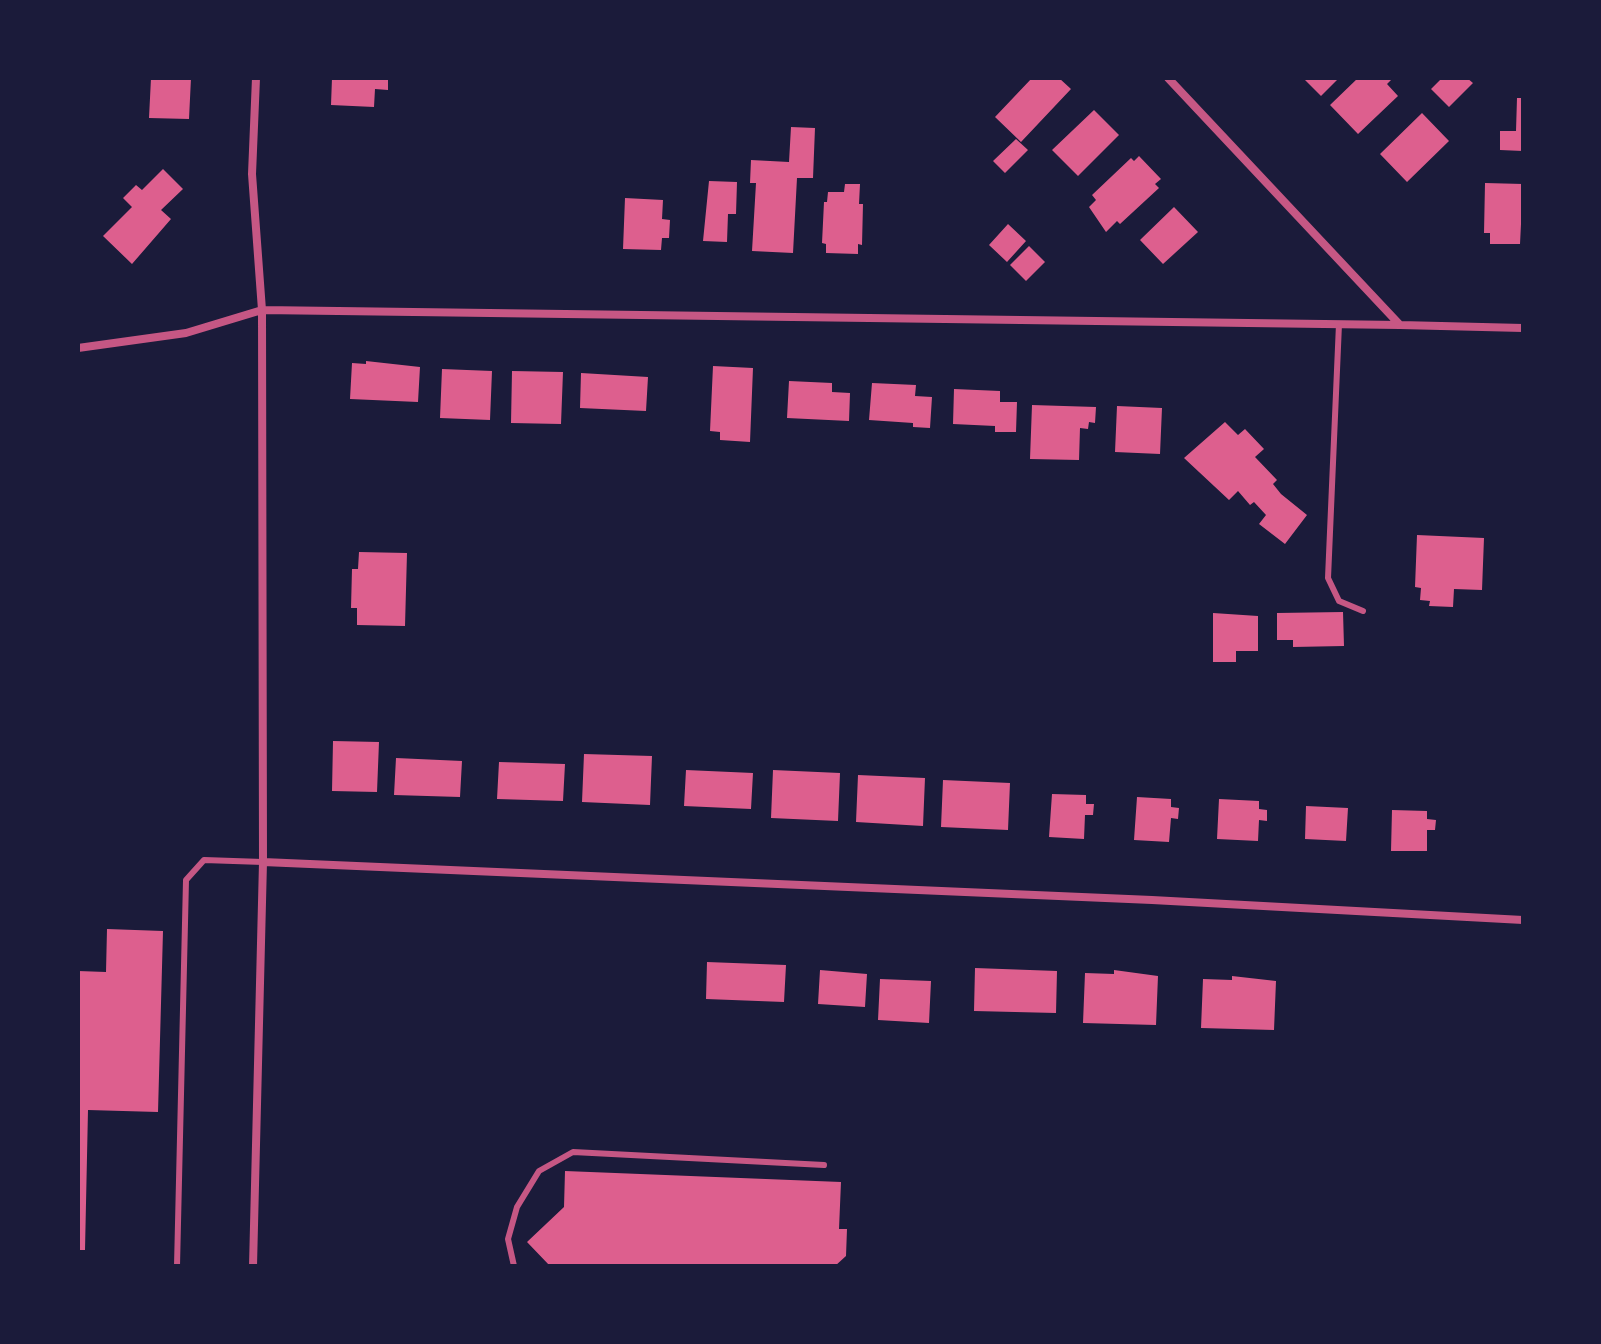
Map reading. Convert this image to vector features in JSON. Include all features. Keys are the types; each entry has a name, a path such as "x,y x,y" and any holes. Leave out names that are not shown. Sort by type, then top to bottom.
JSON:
{"street":[{"path":"253,1266 263,862 262,310 252,174 256,78"},
{"path":"1168,78 1400,325"},
{"path":"78,348 186,333 262,310 1523,328"},
{"path":"263,862 1136,899 1523,920"}],"lane":[{"path":"1339,324 1328,578 1339,601 1363,611"},
{"path":"177,1266 186,880 204,860 263,862"},
{"path":"514,1266 508,1239 517,1207 539,1171 573,1152 824,1165"}],"building":[{"path":"151,78 191,78 189,119 149,118"},
{"path":"332,78 388,80 388,90 375,89 374,107 331,105"},
{"path":"1032,78 1059,78 1071,89 1021,142 995,117"},
{"path":"1303,78 1339,78 1321,96"},
{"path":"1358,78 1393,78 1387,84 1398,96 1358,134 1330,105"},
{"path":"1442,78 1467,78 1473,83 1449,107 1431,89"},
{"path":"1517,98 1523,98 1523,151 1500,150 1500,131 1516,131"},
{"path":"1094,110 1119,135 1078,176 1052,150"},
{"path":"1422,113 1449,141 1407,182 1380,154"},
{"path":"791,127 815,128 813,178 797,178 793,253 752,251 756,183 750,183 751,160 789,162"},
{"path":"1016,139 1028,150 1005,173 993,161"},
{"path":"1139,156 1161,179 1155,184 1159,188 1120,224 1117,221 1106,232 1089,207 1096,200 1092,195 1131,158 1134,161"},
{"path":"163,169 183,189 161,210 171,219 132,264 103,236 132,207 123,198 136,185 142,190"},
{"path":"709,181 737,182 736,214 728,214 727,242 703,241"},
{"path":"1485,183 1523,184 1520,244 1490,244 1490,233 1484,233"},
{"path":"845,184 860,184 862,245 858,244 858,254 826,253 826,244 822,243 824,202 827,202 828,192 844,192"},
{"path":"625,198 663,200 662,219 670,220 669,238 662,238 661,250 623,249"},
{"path":"1174,207 1198,232 1163,264 1140,240"},
{"path":"1008,224 1026,241 1007,262 989,245"},
{"path":"1029,246 1045,262 1026,281 1010,265"},
{"path":"366,361 420,367 418,402 350,399 352,363 366,364"},
{"path":"713,366 753,368 750,442 720,440 720,432 710,431"},
{"path":"442,369 492,371 490,420 440,418"},
{"path":"512,371 563,372 561,424 511,423"},
{"path":"581,373 648,377 646,411 580,408"},
{"path":"789,381 832,383 832,392 850,393 849,421 787,418"},
{"path":"872,383 916,385 915,396 932,397 930,428 913,427 913,423 869,420"},
{"path":"954,389 1000,391 1000,402 1017,402 1016,432 995,432 995,426 953,424"},
{"path":"1032,405 1096,407 1095,423 1089,422 1088,429 1080,428 1079,460 1030,459"},
{"path":"1117,406 1162,408 1160,454 1115,452"},
{"path":"1225,422 1238,435 1245,429 1264,449 1255,457 1277,480 1273,484 1281,494 1307,515 1285,544 1259,524 1266,515 1254,502 1250,505 1238,491 1229,500 1184,458"},
{"path":"1417,535 1484,538 1482,590 1454,589 1453,607 1429,606 1430,601 1420,600 1421,588 1415,587"},
{"path":"359,552 407,553 405,626 357,625 357,608 351,608 352,569 358,569"},
{"path":"1343,612 1344,646 1293,647 1293,640 1277,640 1277,613"},
{"path":"1213,613 1258,616 1258,651 1236,651 1236,662 1213,662"},
{"path":"333,741 379,742 377,792 332,791"},
{"path":"584,754 652,756 650,805 582,802"},
{"path":"396,758 462,761 460,797 394,795"},
{"path":"499,762 565,764 563,801 497,799"},
{"path":"686,770 753,773 751,809 684,806"},
{"path":"773,770 840,773 838,821 771,818"},
{"path":"858,775 925,778 923,826 856,822"},
{"path":"943,780 1010,783 1008,830 941,827"},
{"path":"1052,794 1086,795 1086,804 1094,804 1093,815 1085,815 1084,839 1049,837"},
{"path":"1137,797 1171,799 1171,807 1179,808 1178,819 1171,818 1169,842 1134,840"},
{"path":"1219,799 1259,801 1259,809 1267,810 1267,821 1259,820 1258,841 1217,839"},
{"path":"1306,806 1348,808 1346,841 1305,839"},
{"path":"1392,810 1427,811 1427,819 1436,820 1435,830 1427,830 1427,851 1391,851"},
{"path":"107,929 163,931 158,1112 88,1110 85,1250 78,1250 78,971 106,972"},
{"path":"707,962 786,965 784,1002 706,999"},
{"path":"975,968 1057,971 1056,1013 974,1011"},
{"path":"820,970 867,974 865,1007 818,1004"},
{"path":"1114,970 1158,976 1156,1025 1083,1023 1085,973 1114,974"},
{"path":"1232,976 1276,981 1274,1030 1201,1028 1203,979 1232,980"},
{"path":"880,979 931,981 929,1023 878,1020"},
{"path":"565,1171 841,1182 839,1229 847,1229 846,1256 835,1266 550,1266 527,1242 564,1207"}]}
